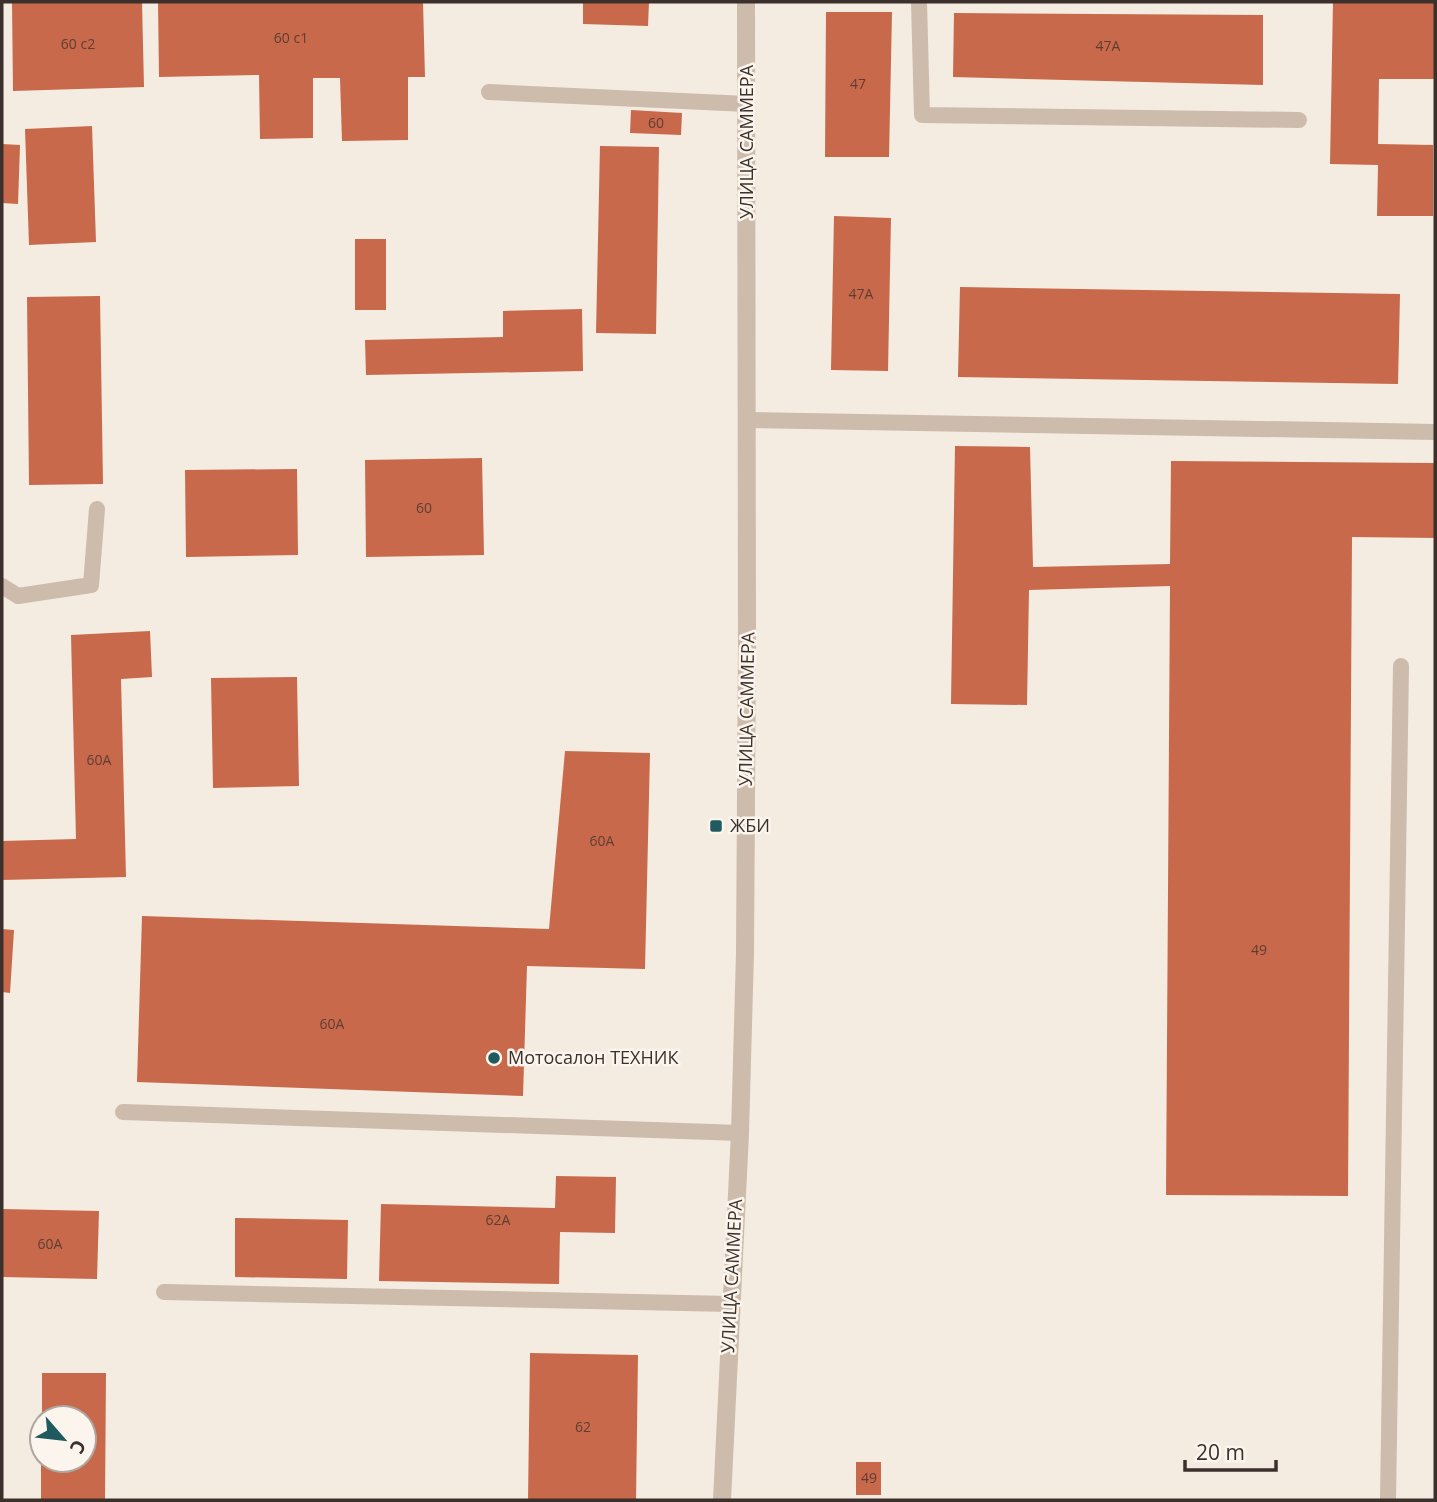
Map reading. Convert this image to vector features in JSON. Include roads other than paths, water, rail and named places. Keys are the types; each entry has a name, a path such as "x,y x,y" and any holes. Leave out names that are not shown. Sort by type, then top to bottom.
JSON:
{"street":[{"name":"УЛИЦА САММЕРА","path":"722,1500 740,1133 745,911 748,420 746,2"}],"lane":[{"path":"919,2 922,115 1299,120"},
{"path":"489,92 747,104"},
{"path":"748,420 1435,432"},
{"path":"2,586 18,596 91,585 97,509"},
{"path":"1388,1500 1401,666"},
{"path":"123,1112 740,1133"},
{"path":"164,1292 730,1304"}],"place":[{"name":"ЖБИ","path":"716,826"},
{"name":"Мотосалон ТЕХНИК","path":"494,1058"}]}
